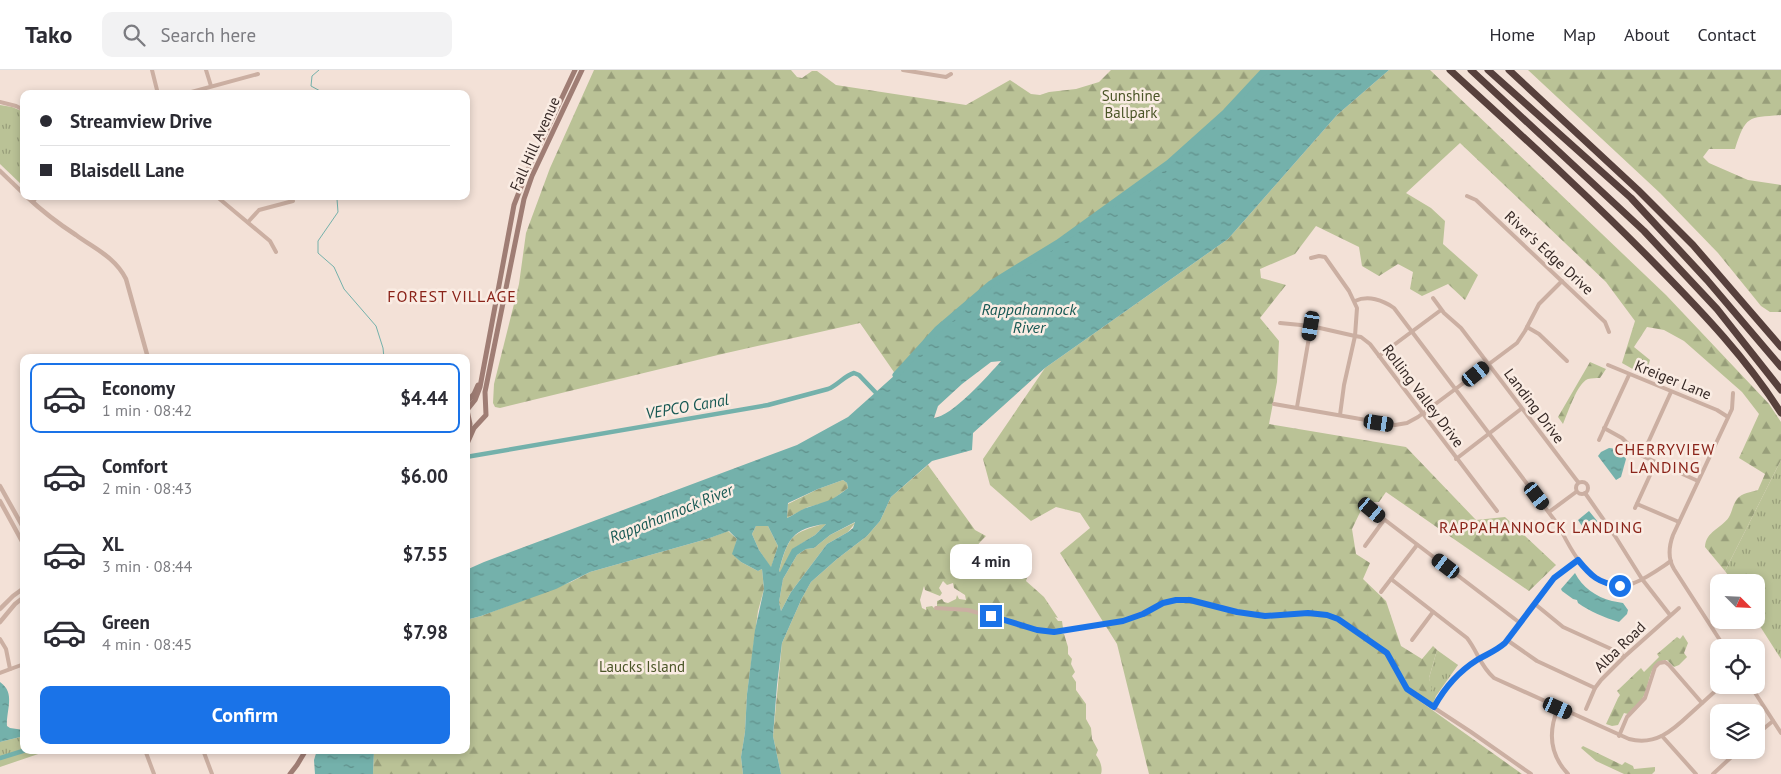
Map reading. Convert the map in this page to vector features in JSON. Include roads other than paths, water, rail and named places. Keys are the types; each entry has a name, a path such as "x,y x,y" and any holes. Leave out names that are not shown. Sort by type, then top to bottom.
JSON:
{"highway":[{"path":"1450,70 1605,212 1709,319 1751,370 1781,413"},
{"path":"1470,70 1644,231 1717,309 1781,390"},
{"path":"1488,70 1631,198 1707,280 1781,367"},
{"path":"1509,70 1638,190 1693,245 1781,348"}],"main road":[{"name":"Fall Hill Avenue","path":"470,403 478,386 486,354 514,205 526,174 575,70"},
{"name":"Fall Hill Avenue","path":"470,437 474,428 486,415 484,392 524,199 532,176 582,70"},
{"path":"470,406 478,403 485,407"},
{"path":"470,420 481,422"},
{"path":"290,774 304,754"}],"street":[{"path":"152,70 157,90"},
{"path":"206,70 211,86"},
{"path":"903,70 946,77 951,74"},
{"path":"198,90 258,74"},
{"path":"0,102 20,108"},
{"path":"0,172 20,190"},
{"name":"River's Edge Drive","path":"1467,196 1476,200 1562,281 1605,322 1610,332"},
{"path":"31,200 77,236 108,256 120,268 127,280 147,354"},
{"path":"221,200 270,241 276,252"},
{"path":"248,222 259,210 293,201"},
{"path":"1311,258 1325,257 1357,308 1355,336 1344,385 1340,415"},
{"path":"1274,404 1395,425 1412,420 1423,414 1517,342 1539,304 1562,281"},
{"path":"1355,302 1361,298 1380,300 1394,308 1560,526 1570,549 1589,574 1600,582 1620,586 1632,584 1670,561"},
{"name":"Landing Drive","path":"1433,298 1441,310 1461,328 1578,482"},
{"path":"1379,356 1441,310"},
{"name":"Rolling Valley Drive","path":"1280,323 1311,326 1361,337 1370,344 1497,512"},
{"path":"1297,407 1311,326"},
{"path":"1527,327 1539,334 1567,361"},
{"name":"Kreiger Lane","path":"1608,365 1718,410 1728,417"},
{"path":"1599,440 1629,375"},
{"path":"1642,456 1671,392"},
{"path":"1719,639 1670,561 1670,544 1728,417 1733,404 1733,393"},
{"path":"1456,459 1521,409"},
{"path":"1604,428 1622,438 1633,450 1642,456 1698,481"},
{"path":"1656,462 1636,506 1679,522"},
{"path":"1576,492 1575,486 1578,482 1582,481 1587,484 1588,490 1585,493"},
{"path":"0,486 20,521"},
{"path":"1549,512 1576,492"},
{"path":"1576,492 1580,494 1585,493"},
{"path":"1585,493 1642,579 1670,615"},
{"path":"0,501 20,538"},
{"path":"1372,510 1520,623"},
{"path":"1670,519 1674,526 1674,533"},
{"path":"1365,546 1384,520"},
{"path":"1381,592 1417,545"},
{"path":"1434,707 1452,679 1479,659 1498,649 1554,578 1578,560"},
{"path":"1391,579 1468,638 1489,674 1500,682 1619,736 1637,741 1650,740 1662,736 1674,729 1712,694"},
{"path":"0,609 20,591"},
{"path":"0,622 20,600"},
{"path":"936,608 973,611 1046,632 1064,632 1123,621 1143,614 1163,603 1176,600 1190,600 1259,616 1285,616 1308,613 1327,615 1338,619 1387,653 1407,689 1531,774"},
{"path":"1535,604 1564,627 1620,652 1624,657"},
{"name":"Alba Road","path":"1586,710 1595,688 1624,657 1679,608"},
{"path":"1412,640 1433,612"},
{"path":"0,639 6,649 10,669"},
{"path":"1507,640 1537,661 1595,688"},
{"path":"1619,736 1627,717 1643,701 1655,667 1660,663 1665,662 1669,665 1702,703"},
{"path":"0,673 20,665"},
{"path":"1756,694 1781,733"},
{"path":"1558,708 1551,728 1551,742 1558,762 1568,774"},
{"path":"1765,728 1773,721"},
{"path":"1662,736 1696,774"},
{"path":"146,754 154,774"},
{"path":"204,754 212,774"},
{"path":"1713,774 1730,759"}],"water":[{"name":"Rappahannock River","path":"1265,70 1389,70 1337,115 1228,239 1045,368 973,433 972,450 932,461 891,497 880,521 867,536 811,582 782,643 773,736 781,774 743,774 741,757 745,732 747,694 755,630 764,589 762,569 758,571 741,562 732,554 737,539 729,531 590,572 556,589 470,619 470,568 797,445 848,417 895,375 937,330 991,284 1058,243 1169,163 1226,112","holes":["1001,361 960,403 950,411 934,418 938,406 962,384 991,362","843,480 847,483 848,488 825,502 803,509 787,518 788,503","855,522 853,528 848,532 827,544 791,592 781,611 779,602 783,579 797,555 806,549 814,548 830,535","826,524 815,535 792,549 780,572 785,551 793,537 798,532","756,526 768,526 778,546 771,567 759,550 752,534"]},
{"path":"1609,448 1619,451 1626,459 1621,477 1616,480 1598,456"},
{"path":"1589,511 1598,522 1595,525 1591,520 1582,526 1578,520"},
{"path":"1575,573 1581,583 1595,594 1623,603 1628,610 1627,614 1619,622 1587,609 1562,591 1561,589"},
{"path":"0,682 8,691 9,697 7,726 20,729 20,737 0,742"},
{"path":"316,754 374,754 373,774 315,774 314,760"}],"waterway":[{"path":"318,90 311,86 312,76 319,70"},
{"path":"896,375 937,330 991,284 1058,243 1169,163 1226,112 1265,70"},
{"path":"337,200 338,212 318,241 318,253 334,267 344,289 376,326 384,354"},
{"name":"VEPCO Canal","path":"470,456 768,405 828,389 854,373 859,375 879,396"},
{"name":"VEPCO Canal","path":"0,758 20,752"}],"district":[{"name":"FOREST VILLAGE","path":"452,296"},
{"name":"CHERRYVIEW LANDING","path":"1665,458"},
{"name":"RAPPAHANNOCK LANDING","path":"1541,527"}],"park label":[{"name":"Sunshine Ballpark","path":"1131,104"},
{"name":"Laucks Island","path":"642,667"}]}
